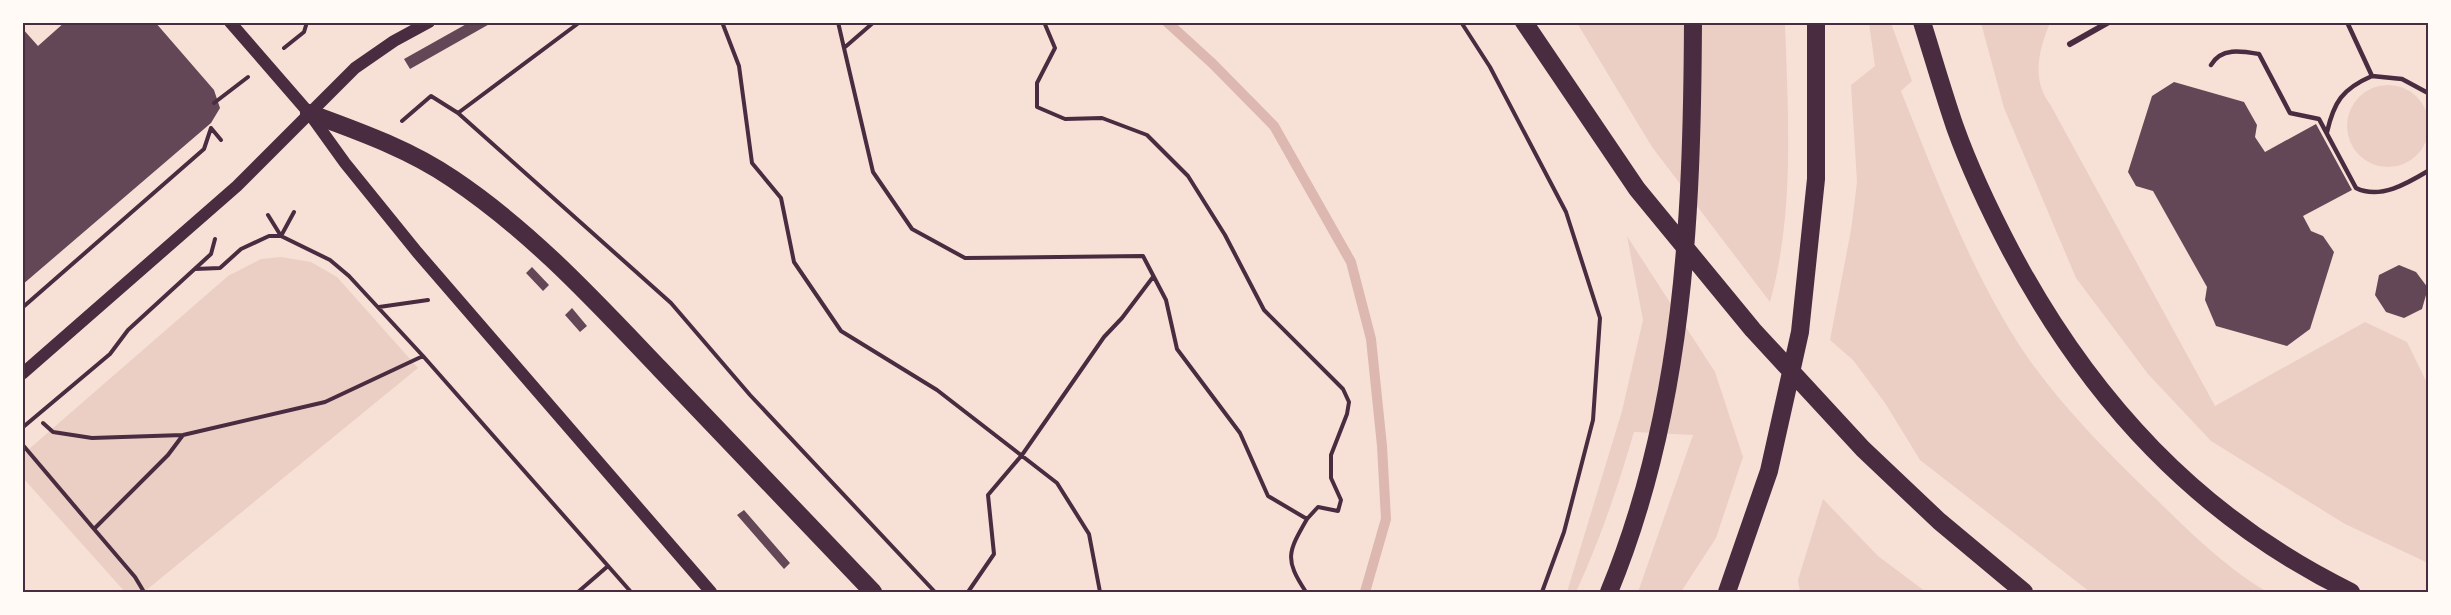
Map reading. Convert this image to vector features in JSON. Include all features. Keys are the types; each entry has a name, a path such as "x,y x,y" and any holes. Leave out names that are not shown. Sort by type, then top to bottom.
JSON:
{"highway":[{"path":"1524,22 1637,189 1753,330 1863,449 1940,521 2024,592"},
{"path":"1609,592 1641,507 1657,441 1682,303 1692,158 1693,22"},
{"path":"1727,592 1769,471 1798,343 1816,179 1816,22"},
{"path":"1922,22 1956,128 1993,215 2041,305 2103,395 2161,459 2201,497 2256,538 2311,573 2351,592"},
{"path":"309,112 388,144 425,162 452,178 511,221 568,273 873,592"}],"main road":[{"path":"231,22 309,112 349,169 455,296 711,592"},
{"path":"22,374 237,186 355,68 394,41 429,22"}],"street":[{"path":"2070,44 2109,22"}],"lane":[{"path":"2347,22 2372,76"},
{"path":"2211,65 2215,57 2226,53 2238,51 2259,54 2290,113 2319,119 2356,188 2364,192 2382,192 2409,182 2428,171"},
{"path":"2327,132 2333,109 2343,94 2358,82 2372,76 2402,78 2428,93"}],"path":[{"path":"304,32 307,22"},
{"path":"458,113 580,22"},
{"path":"722,22 740,66 752,163 781,198 794,262 841,331 937,390 1057,483 1089,534 1100,592"},
{"path":"838,22 873,172 912,229 965,258 1143,256 1166,300 1177,349 1240,434 1268,496 1307,519"},
{"path":"844,48 874,22"},
{"path":"1044,22 1055,48 1037,83 1037,107 1065,119 1102,118 1147,135 1188,176 1225,235 1264,310 1343,389 1349,402 1347,414 1331,455 1331,478 1341,501 1338,511 1318,507 1307,519 1292,546 1292,570 1306,592"},
{"path":"1461,22 1490,67 1566,212 1600,318 1593,420 1564,532 1542,592"},
{"path":"401,122 431,96 458,113 671,303 758,404 936,592"},
{"path":"214,103 222,98"},
{"path":"22,308 204,149 211,128 221,140"},
{"path":"281,236 294,212"},
{"path":"268,215 281,236"},
{"path":"195,268 220,268 241,249 269,236 281,236 330,260 349,276 423,356 631,592"},
{"path":"22,428 110,354 128,330 211,254"},
{"path":"968,592 994,554 988,495 1022,455 1104,337 1122,318 1154,276"},
{"path":"379,308 455,296"},
{"path":"43,423 53,432 92,438 183,435 325,402 423,356"},
{"path":"94,529 168,455 183,435"},
{"path":"22,444 135,577 144,592"},
{"path":"578,592 608,566"}],"shaded area":[{"path":"1577,23 1785,23 1787,198 1778,268 1770,302 1652,147"},
{"path":"1869,23 1891,23 1912,81 1901,91 1944,196 1993,301 2033,365 2076,418 2182,524 2237,572 2267,592 2090,592 1920,460 1885,403 1853,360 1830,340 1851,230 1857,182 1851,85 1875,66"},
{"path":"1981,23 2050,23 2040,53 2039,64 2040,84 2044,94 2215,406 2365,322 2407,342 2428,385 2428,563 2345,524 2211,441 2148,374 2076,278 2004,108"},
{"path":"2388,85 2404,88 2417,97 2426,110 2429,126 2426,142 2417,155 2404,164 2388,167 2372,164 2359,155 2350,142 2347,126 2350,110 2359,97 2372,88"},
{"path":"1627,236 1715,372 1743,457 1716,538 1681,592 1638,592 1693,435 1634,432 1593,553 1576,592 1567,592 1622,411 1643,320"},
{"path":"281,257 311,262 337,277 418,368 144,592 125,592 23,478 22,455 228,276 261,259"},
{"path":"1823,499 1878,556 1926,592 1800,592 1798,580"}],"building":[{"path":"65,22 155,22 214,90 220,108 211,123 22,285 22,28 38,46"},
{"path":"470,22 493,22 410,69 404,59"},
{"path":"2174,82 2244,102 2257,125 2255,137 2265,152 2316,124 2352,190 2303,216 2311,231 2323,236 2334,252 2310,329 2287,346 2216,326 2205,300 2207,287 2153,191 2136,186 2128,172 2152,96"},
{"path":"2399,265 2416,272 2428,288 2422,309 2404,318 2386,312 2375,295 2379,275"},
{"path":"532,267 549,285 543,291 526,273"},
{"path":"572,308 587,326 580,332 565,315"},
{"path":"744,510 790,563 784,569 737,515"}],"waterway":[{"path":"1167,22 1213,64 1274,126 1351,262 1371,339 1382,446 1386,519 1365,592"}]}
